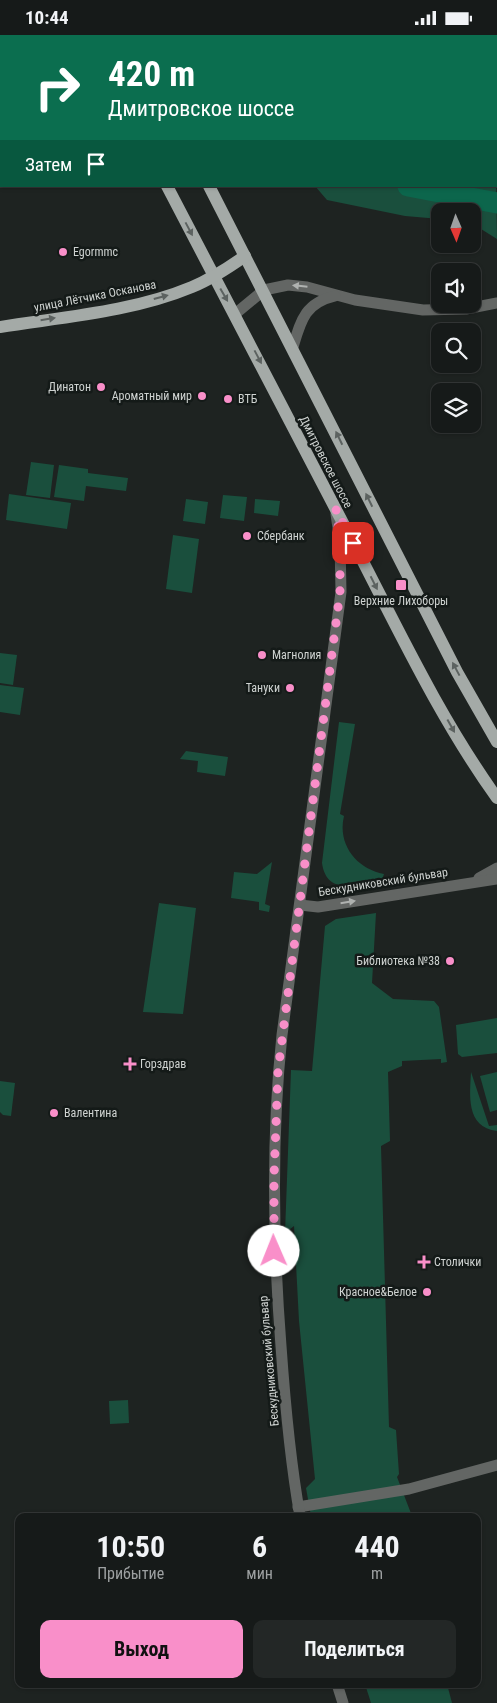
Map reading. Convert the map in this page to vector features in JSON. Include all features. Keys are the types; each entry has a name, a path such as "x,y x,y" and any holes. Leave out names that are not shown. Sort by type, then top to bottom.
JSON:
{"main road":[{"name":"Дмитровское шоссе","path":"168,187 428,687 468,758 497,798"},
{"name":"Дмитровское шоссе","path":"210,187 264,290 457,672 497,742"},
{"name":"улица Лётчика Осканова","path":"0,327 114,309 156,299 214,277 245,256"}],"street":[{"path":"235,314 264,290 288,285 306,287 335,296 440,311 466,309 497,303"},
{"path":"293,347 308,309 323,299 335,296"},
{"name":"Бескудниковский бульвар","path":"299,1511 282,1372 274,1251 274,1178 278,1071 340,592 340,543 336,509"},
{"name":"Бескудниковский бульвар","path":"470,882 497,868"},
{"name":"Бескудниковский бульвар","path":"300,905 318,907 497,879"},
{"path":"299,1511 392,1493 497,1465"},
{"path":"338,1688 343,1703"}],"green space":[{"path":"316,187 496,187 497,239 481,229 481,203 431,203 431,218 405,216 327,200"},
{"path":"31,462 54,465 50,498 26,495"},
{"path":"59,465 88,469 88,473 128,478 126,491 86,486 84,501 54,497"},
{"path":"9,494 71,503 67,529 6,520"},
{"path":"223,495 247,497 244,521 220,518"},
{"path":"186,499 208,502 205,524 183,521"},
{"path":"255,499 280,501 278,516 254,513"},
{"path":"173,535 199,539 192,593 166,589"},
{"path":"0,653 17,655 13,685 0,683"},
{"path":"0,685 24,688 20,715 0,712"},
{"path":"339,722 355,724 340,814 344,816 343,827 346,846 351,854 365,867 384,874 382,880 344,886 330,881 325,874 322,863"},
{"path":"186,751 228,757 225,776 197,772 198,761 180,759"},
{"path":"272,862 265,904 270,906 269,912 259,910 259,902 231,898 234,872 257,874"},
{"path":"159,903 196,908 183,1014 143,1012"},
{"path":"376,913 372,983 393,999 434,1001 439,1007 447,1062 441,1063 441,1059 402,1061 402,1066 388,1072 390,1141 381,1146 389,1427 396,1430 399,1474 397,1477 411,1513 310,1513 306,1488 315,1479 299,1321 294,1226 285,1233 291,1070 312,1071 325,926 336,919"},
{"path":"497,1018 497,1053 462,1057 458,1054 456,1025"},
{"path":"471,1072 489,1126 497,1125 497,1131 479,1123 474,1116 470,1099"},
{"path":"497,1072 497,1110 490,1112 480,1076"},
{"path":"0,1081 15,1083 11,1116 3,1115 0,1112"},
{"path":"128,1400 129,1423 110,1424 109,1401"},
{"path":"366,1688 448,1688 452,1703 371,1703"}],"waterway":[{"path":"413,187 497,203"}],"place":[{"name":"Egormmc","path":"63,252"},
{"name":"Динатон","path":"101,387"},
{"name":"Ароматный мир","path":"202,396"},
{"name":"ВТБ","path":"228,399"},
{"name":"Сбербанк","path":"247,536"},
{"name":"Верхние Лихоборы","path":"401,585"},
{"name":"Магнолия","path":"262,655"},
{"name":"Тануки","path":"290,688"},
{"name":"Библиотека №38","path":"450,961"},
{"name":"Горздрав","path":"130,1064"},
{"name":"Валентина","path":"54,1113"},
{"name":"Столички","path":"424,1262"},
{"name":"Красное&Белое","path":"427,1292"}],"route":[{"path":"274,1251 274,1178 278,1071 342,570 336,509 353,543"}]}
